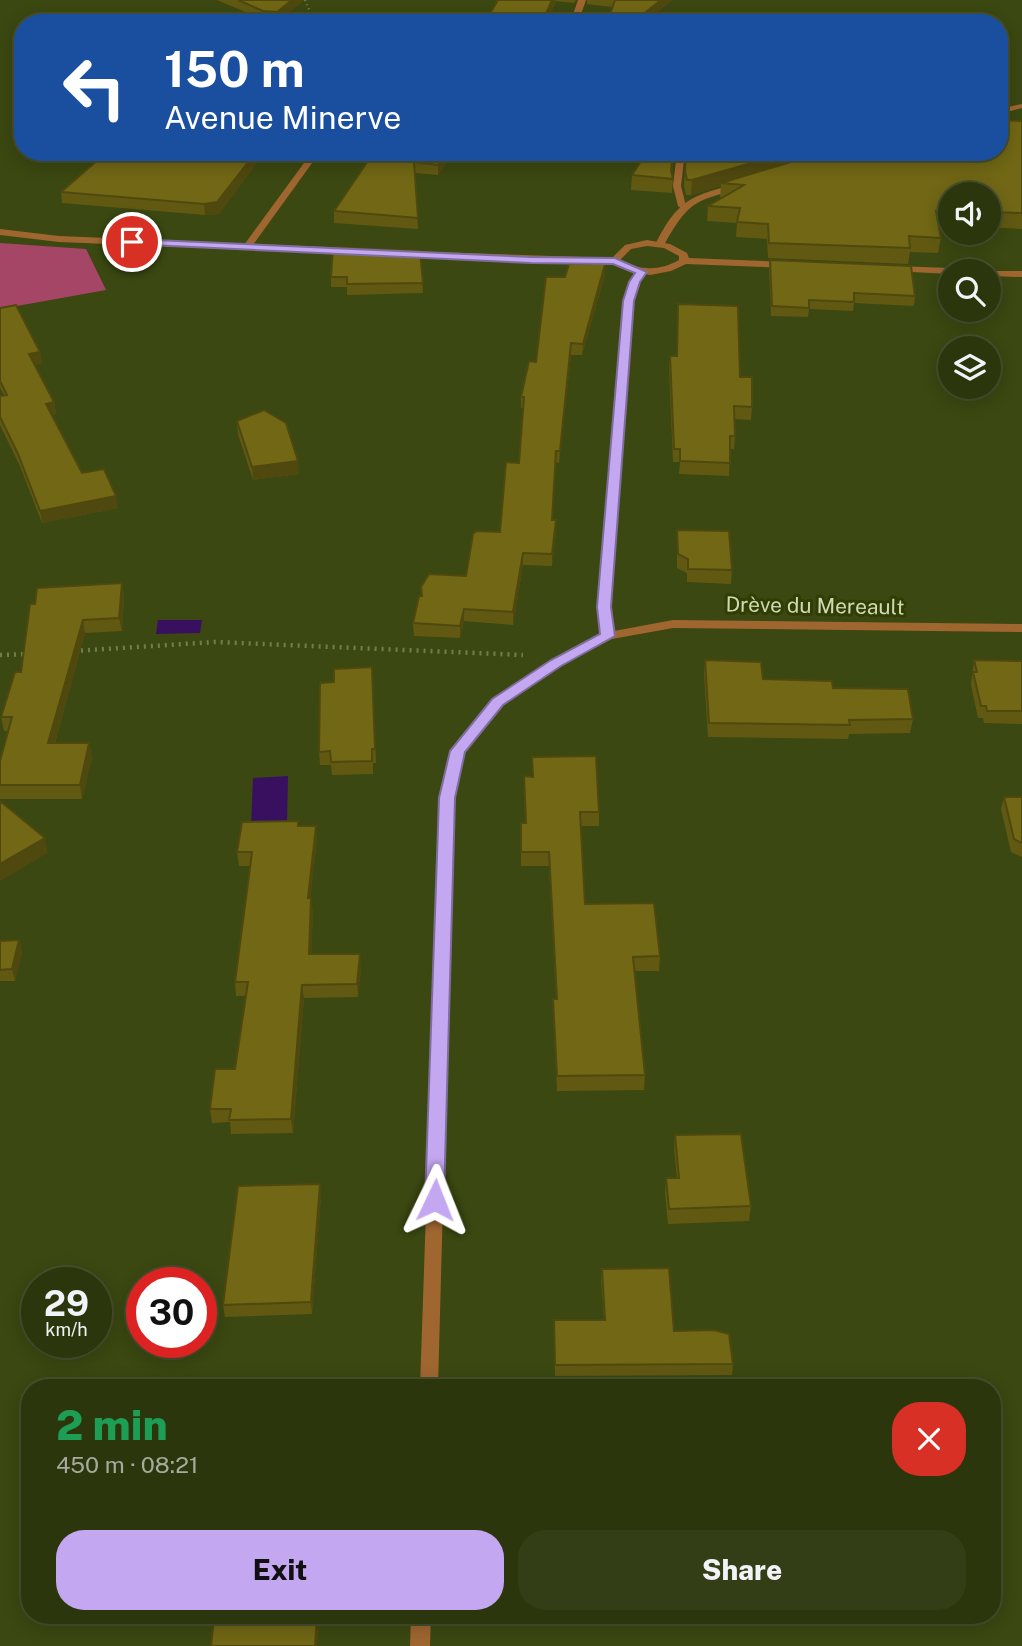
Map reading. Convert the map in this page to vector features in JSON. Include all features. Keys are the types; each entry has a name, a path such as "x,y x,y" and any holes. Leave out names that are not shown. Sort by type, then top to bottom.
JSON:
{"street":[{"path":"247,247 309,161"},
{"path":"679,161 676,192 682,206"},
{"path":"661,243 675,214 682,206 744,184"},
{"path":"0,232 59,239 356,251"},
{"path":"615,261 624,249 631,246 661,243 684,255 684,261"},
{"path":"396,253 615,261 642,272 667,269 684,261 804,266"},
{"path":"884,269 938,271"},
{"path":"608,636 604,607 629,301 634,282 642,272"},
{"path":"1001,273 1022,274"},
{"name":"Drève du Mereault","path":"429,1379 447,798 457,751 497,702 556,663 608,636 673,624 1022,628"},
{"path":"421,1624 421,1646"}],"path":[{"path":"67,651 215,642 516,653 556,663"},
{"path":"0,655 40,653"}],"shaded area":[{"path":"0,243 86,249 106,290 0,309"},
{"path":"158,620 202,620 200,633 156,634"},
{"path":"288,776 287,824 251,825 253,778"}],"building":[{"path":"238,0 292,0 277,12 263,11"},
{"path":"498,0 552,0 546,14 490,14"},
{"path":"615,0 661,0 643,14 610,14"},
{"path":"1008,120 1022,121 1022,213 1001,212 1001,182 938,182 938,238 909,236 910,248 769,243 768,224 737,222 740,208 708,206 744,185 721,183 794,161 1008,161"},
{"path":"97,161 249,161 217,202 204,204 61,192"},
{"path":"368,161 440,161 438,165 414,162 418,218 334,211"},
{"path":"641,161 672,161 673,179 632,175"},
{"path":"686,161 758,161 692,180 687,180"},
{"path":"333,247 420,251 423,283 347,284 347,277 331,277"},
{"path":"770,260 911,266 915,296 854,293 854,302 809,300 809,308 772,306"},
{"path":"569,264 605,264 583,344 571,343 560,451 556,451 552,520 556,520 552,554 523,553 513,612 464,609 460,626 413,623 419,596 422,596 421,587 429,574 466,576 473,534 476,531 500,532 506,462 519,463 524,397 521,397 529,361 536,362 546,277 565,277"},
{"path":"678,304 738,306 740,377 752,377 752,407 734,406 735,436 730,436 730,463 680,461 680,449 674,449 670,356 677,356"},
{"path":"16,305 40,352 29,354 54,402 46,404 82,473 104,469 116,496 40,511 0,417 0,396 7,395 0,381 0,308"},
{"path":"264,410 286,423 298,461 252,467 237,421"},
{"path":"677,530 729,531 732,570 688,569 688,559 678,554"},
{"path":"122,583 119,618 83,620 48,743 89,743 80,785 0,785 0,761 12,717 1,717 15,672 21,672 30,604 35,604 37,588"},
{"path":"705,660 761,662 763,679 832,681 833,688 908,689 913,719 849,720 850,725 709,723"},
{"path":"974,660 1022,661 1022,711 987,711 986,706 981,706 973,672 977,672"},
{"path":"372,667 375,749 372,749 372,761 331,762 330,751 319,752 320,683 334,682 334,669"},
{"path":"596,756 599,812 580,812 585,904 654,903 660,956 633,957 645,1075 557,1076 553,999 557,999 549,852 521,852 521,823 526,823 524,776 533,777 532,757"},
{"path":"1004,797 1022,797 1022,843 1014,839"},
{"path":"0,801 45,838 0,864"},
{"path":"298,821 298,826 316,826 308,898 311,898 309,954 360,954 357,984 302,985 291,1119 229,1120 231,1109 210,1109 215,1069 235,1069 248,982 235,982 252,852 237,852 242,822"},
{"path":"19,940 12,969 0,970 0,941"},
{"path":"741,1134 751,1206 669,1209 666,1178 679,1178 675,1135"},
{"path":"320,1184 311,1302 223,1305 238,1186"},
{"path":"669,1268 674,1331 714,1330 729,1334 733,1364 555,1365 554,1320 605,1320 602,1269"},
{"path":"213,1624 316,1624 315,1646 211,1646"}],"route":[{"path":"132,242 531,260 615,261 632,271 642,272 634,282 629,301 604,607 608,636 556,663 497,702 457,751 447,798 435,1200"}]}
